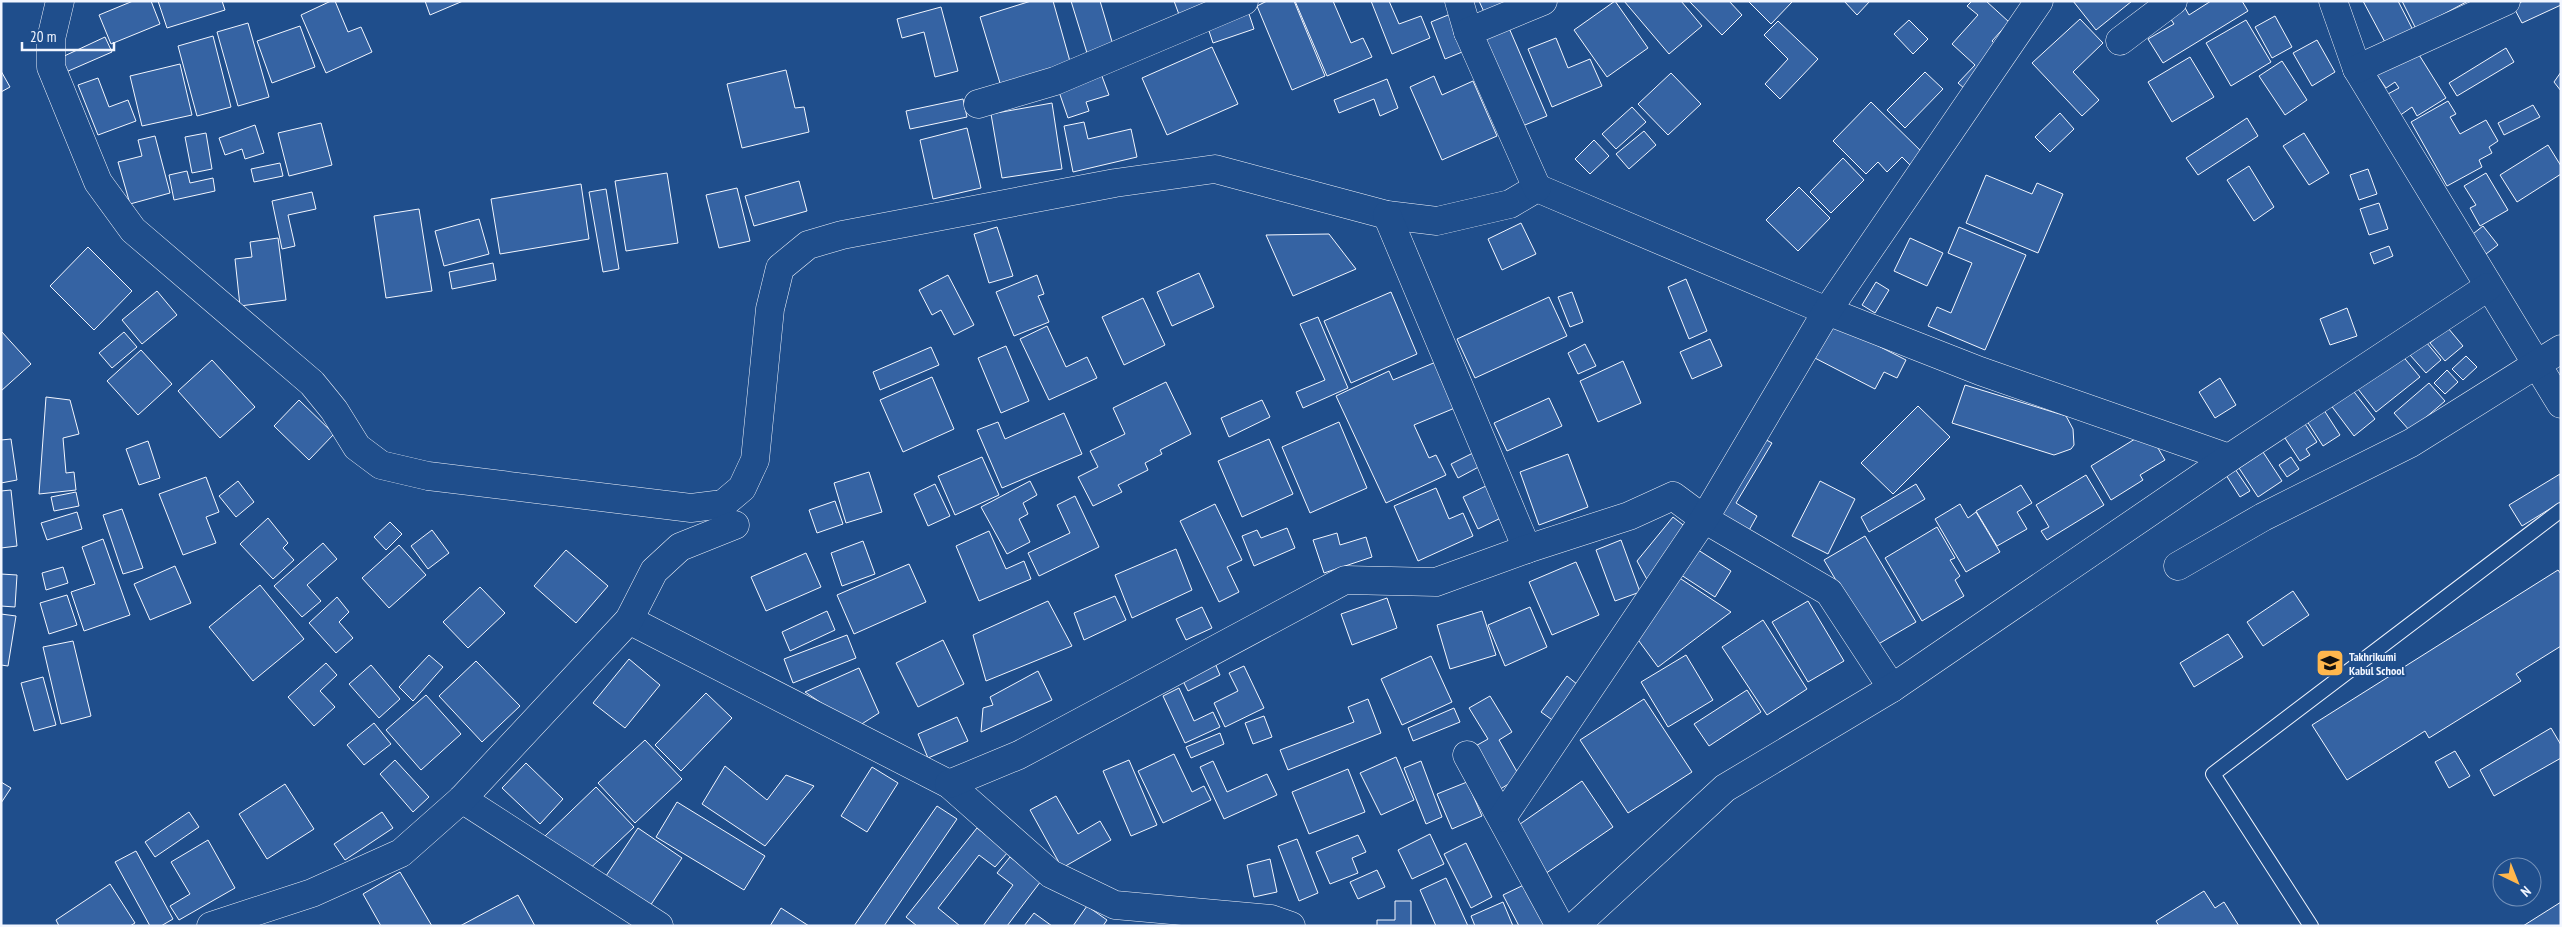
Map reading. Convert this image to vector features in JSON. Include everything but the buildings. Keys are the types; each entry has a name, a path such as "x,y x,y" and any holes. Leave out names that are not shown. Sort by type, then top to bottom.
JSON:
{"street":[{"path":"60,1 51,39 52,67 98,182 133,230 312,383 334,410 357,447 381,465 428,476 691,508 723,504 742,488 755,460 770,308 780,268 808,244 842,235 1115,183 1215,169 1387,215 1437,221 1510,204 1537,188"},
{"path":"978,104 1055,81 1244,1"},
{"path":"1459,1 1468,32 1537,188 1827,312 1980,370 2229,458"},
{"path":"1468,32 1543,1"},
{"path":"1502,818 1704,519 1827,312 2039,1"},
{"path":"2120,41 2173,1"},
{"path":"2333,1 2356,69 2561,404"},
{"path":"2356,69 2506,1"},
{"path":"1387,215 1527,550"},
{"path":"1575,926 1725,788 1892,688 2229,458 2488,287"},
{"path":"2178,566 2263,518 2411,443 2561,349"},
{"path":"950,784 1020,756 1346,580 1436,582 1630,516 1673,496 1704,519 1829,592 1892,688"},
{"path":"211,926 312,893 401,852 462,799 629,620 654,571 680,547 735,524"},
{"path":"629,620 950,784 1051,874 1115,905 1270,919 1291,926"},
{"path":"1467,755 1560,926"},
{"path":"462,799 660,926"}],"lane":[{"path":"2311,926 2213,774 2561,510"}],"place":[{"name":"Takhrikumi Kabul School","path":"2330,663"}]}
